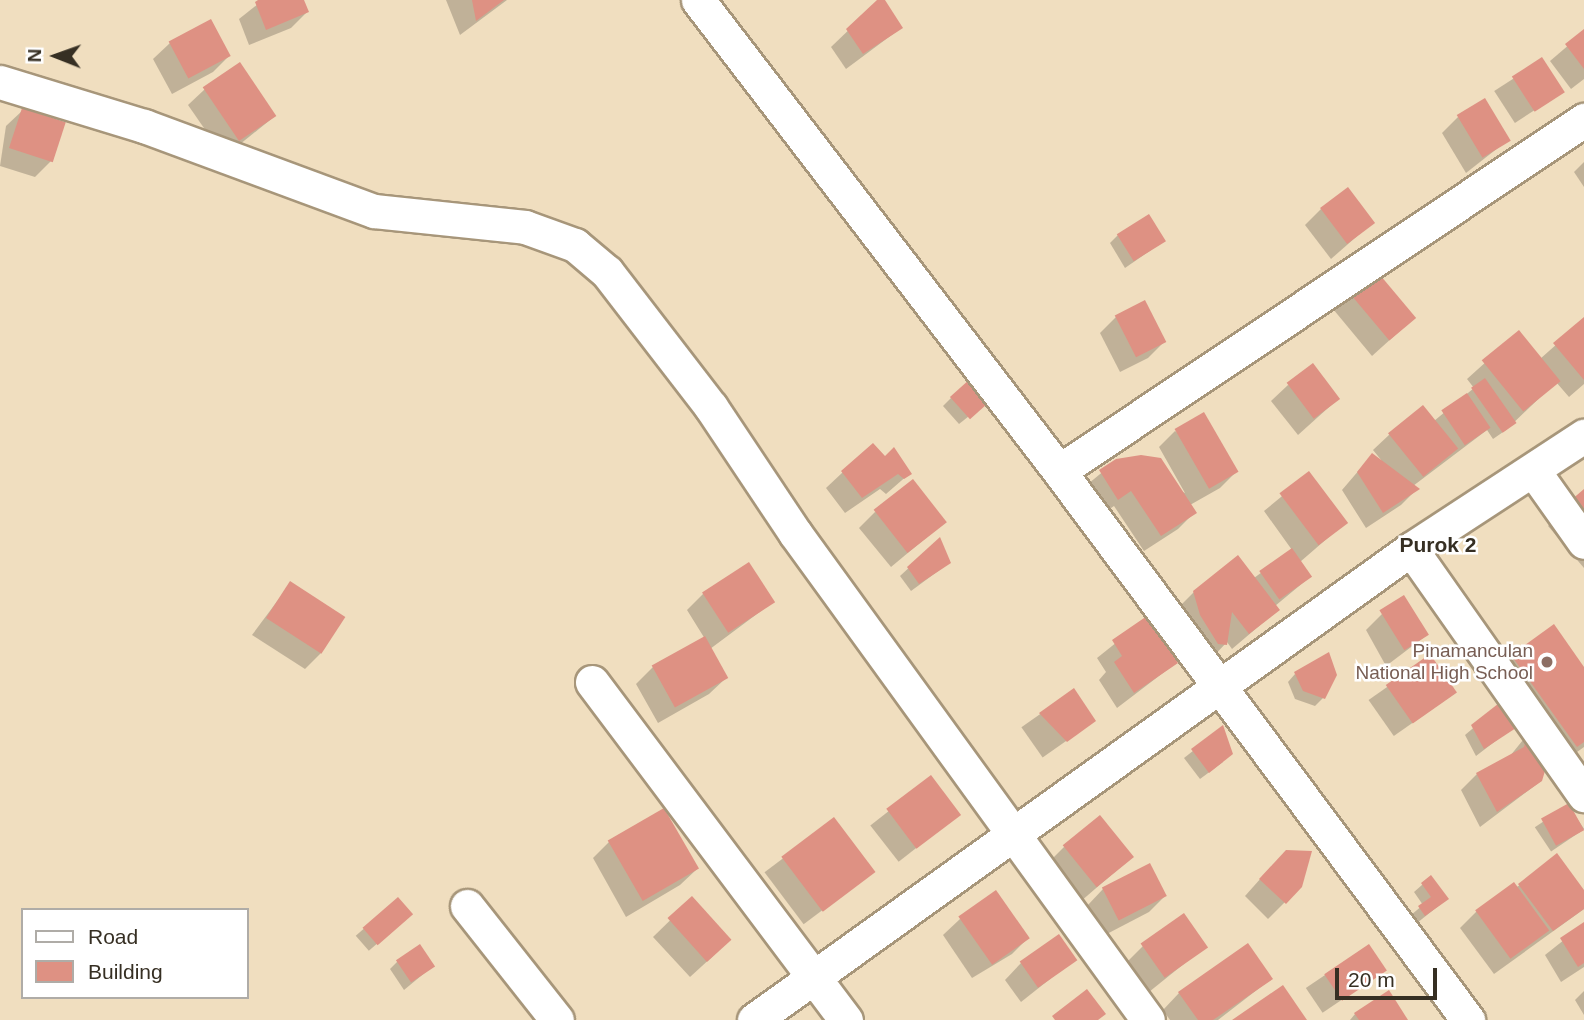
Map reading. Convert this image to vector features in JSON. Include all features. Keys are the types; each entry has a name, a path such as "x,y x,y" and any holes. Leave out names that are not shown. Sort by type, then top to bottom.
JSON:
{"street":[{"path":"698,0 1059,471 1468,1020"},
{"path":"0,82 97,110 374,211 525,227 575,245 607,272 711,407 794,533 1148,1020"},
{"path":"1059,471 1584,120"},
{"path":"754,1020 1411,550 1584,436"},
{"path":"1533,470 1584,542"},
{"path":"1411,550 1584,796"},
{"path":"592,682 846,1020"},
{"path":"467,906 557,1020"}],"building":[{"path":"304,0 309,12 266,30 255,2"},
{"path":"472,0 504,0 476,21"},
{"path":"877,0 885,0 903,28 863,54 846,29"},
{"path":"211,19 231,56 188,79 169,42"},
{"path":"1584,29 1584,69 1565,44"},
{"path":"1542,57 1565,92 1535,112 1512,77"},
{"path":"240,62 276,116 239,141 203,87"},
{"path":"1485,98 1511,141 1482,158 1457,115"},
{"path":"22,108 66,122 53,162 9,148"},
{"path":"1348,187 1375,223 1347,244 1320,208"},
{"path":"1149,214 1166,241 1134,261 1117,234"},
{"path":"1375,269 1416,318 1389,341 1348,291"},
{"path":"1145,300 1166,342 1136,357 1115,315"},
{"path":"1584,317 1584,380 1553,343"},
{"path":"1519,330 1561,381 1523,411 1482,360"},
{"path":"1313,363 1340,399 1314,419 1287,383"},
{"path":"1485,378 1517,423 1503,433 1471,388"},
{"path":"970,379 990,401 970,419 950,397"},
{"path":"1467,393 1490,428 1465,445 1441,410"},
{"path":"1423,405 1458,449 1423,477 1388,433"},
{"path":"1204,412 1238,472 1209,489 1175,429"},
{"path":"873,443 885,456 894,447 912,474 904,479 898,474 862,498 841,471"},
{"path":"1372,453 1420,489 1383,513 1357,472"},
{"path":"1141,455 1161,458 1197,513 1161,536 1131,491 1118,500 1099,470 1116,459"},
{"path":"1309,471 1348,523 1319,545 1279,493"},
{"path":"913,479 947,522 907,553 874,510"},
{"path":"1584,489 1584,516 1570,501"},
{"path":"940,537 951,563 919,584 907,567"},
{"path":"1292,548 1312,577 1279,600 1259,571"},
{"path":"1238,555 1280,610 1249,634 1232,612 1227,645 1218,644 1200,615 1193,591"},
{"path":"749,562 775,602 728,633 702,592"},
{"path":"290,581 345,617 321,654 266,618"},
{"path":"1404,595 1429,635 1404,650 1379,610"},
{"path":"1147,616 1178,663 1134,693 1114,662 1122,656 1112,640"},
{"path":"1554,624 1584,667 1584,742 1577,747 1511,655"},
{"path":"705,636 728,678 675,708 652,666"},
{"path":"1329,652 1337,675 1325,699 1303,691 1294,672"},
{"path":"1430,654 1457,693 1413,723 1386,685"},
{"path":"1074,688 1096,721 1067,742 1039,713"},
{"path":"1503,700 1519,726 1484,749 1471,725"},
{"path":"1223,725 1233,754 1209,773 1191,749"},
{"path":"1528,732 1547,764 1542,781 1497,812 1476,773 1524,747"},
{"path":"931,775 961,815 916,849 886,809"},
{"path":"1569,803 1584,830 1556,846 1541,819"},
{"path":"664,808 699,869 643,901 608,840"},
{"path":"1100,815 1134,857 1097,887 1063,845"},
{"path":"834,817 876,872 823,912 781,857"},
{"path":"1286,850 1312,851 1302,887 1286,904 1259,879"},
{"path":"1557,853 1584,890 1584,909 1553,931 1518,884"},
{"path":"1150,863 1167,896 1119,920 1102,888"},
{"path":"1431,875 1449,899 1425,916 1418,906 1431,897 1421,883"},
{"path":"1514,882 1549,931 1510,959 1475,910"},
{"path":"996,890 1030,938 992,965 958,916"},
{"path":"692,896 731,940 707,962 667,918"},
{"path":"398,897 413,914 378,945 363,928"},
{"path":"1184,913 1208,947 1165,978 1141,943"},
{"path":"1584,922 1584,963 1578,967 1560,938"},
{"path":"1059,934 1077,960 1038,988 1020,962"},
{"path":"1248,943 1273,979 1213,1020 1198,1020 1178,992"},
{"path":"420,944 435,966 411,983 396,960"},
{"path":"1369,944 1387,971 1342,1001 1324,974"},
{"path":"1283,985 1307,1020 1232,1020"},
{"path":"1087,989 1106,1014 1098,1020 1055,1020 1052,1016"},
{"path":"1389,990 1408,1020 1359,1020 1354,1013"}],"place":[{"name":"Pinamanculan National High School","path":"1547,662"}],"district":[{"name":"Purok 2","path":"1438,545"}]}
